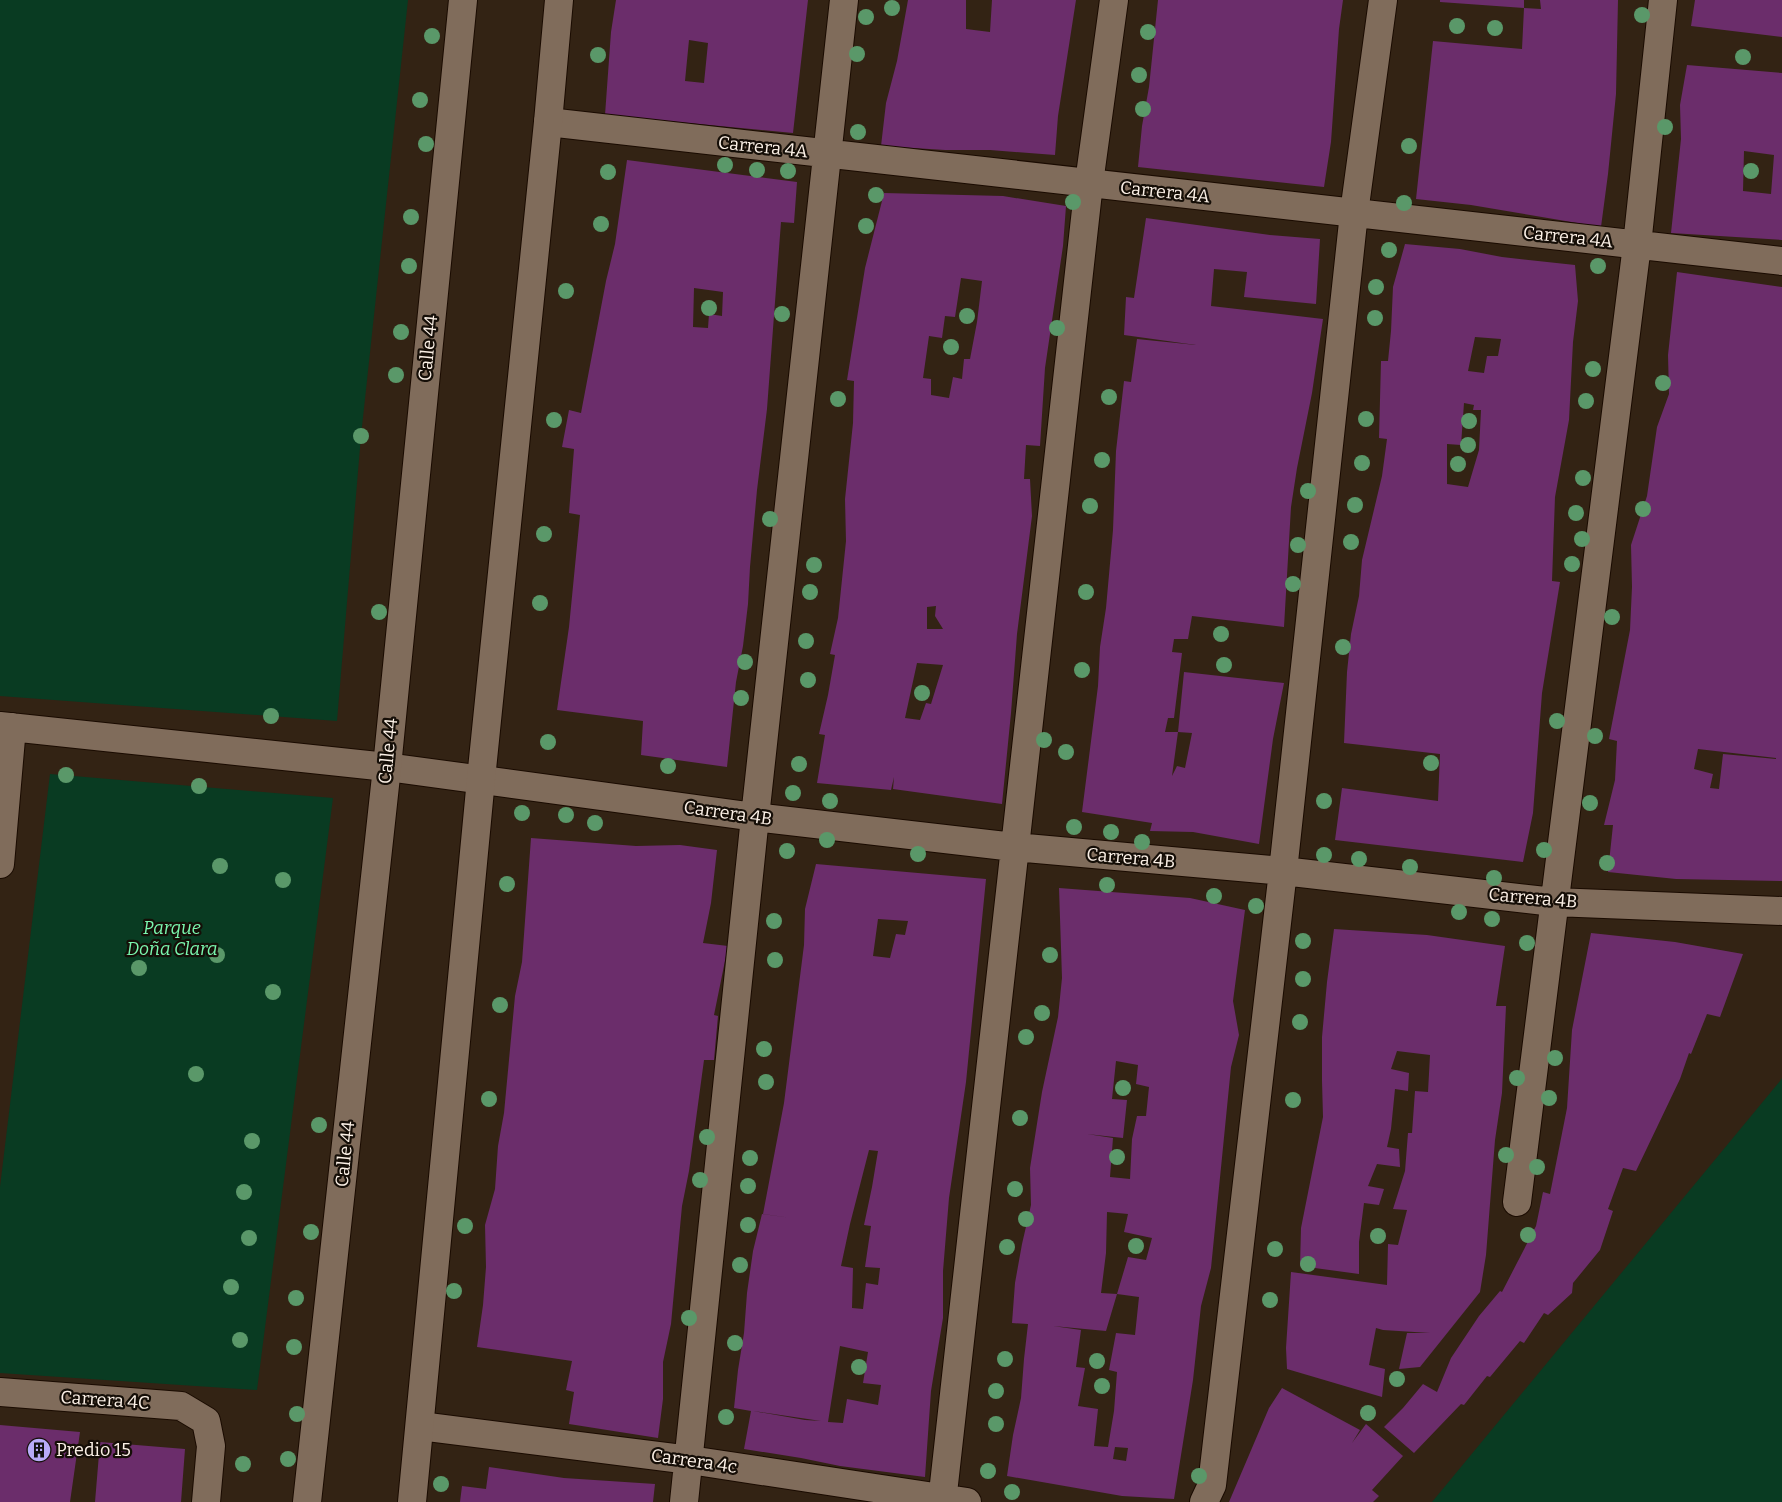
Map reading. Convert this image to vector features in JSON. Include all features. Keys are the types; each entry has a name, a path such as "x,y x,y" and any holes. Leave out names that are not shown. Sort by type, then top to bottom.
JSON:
{"street":[{"name":"Calle 44","path":"307,1502 387,767 463,0"},
{"path":"412,1502 481,779 559,0"},
{"path":"684,1502 690,1460 755,817 844,0"},
{"path":"951,1501 1014,847 1089,183 1114,0"},
{"path":"1208,1494 1283,871 1354,213 1383,0"},
{"path":"1517,1202 1637,245 1664,0"},
{"name":"Carrera 4A","path":"548,122 1782,261"},
{"name":"Carrera 4B","path":"6,727 387,767 755,817 1014,847 1283,871 1554,902 1782,912"},
{"path":"0,864 6,727"},
{"name":"Carrera 4C","path":"0,1392 181,1406 206,1421 212,1446 206,1502"},
{"name":"Carrera 4c","path":"420,1426 690,1460 951,1501"}],"green space":[{"path":"0,0 408,0 361,436 337,721 0,696"},
{"name":"Parque Doña Clara","path":"50,774 333,798 257,1390 0,1373 0,1187"},
{"path":"1782,1078 1782,1502 1432,1502 1780,1081"}],"building":[{"path":"616,0 808,0 793,133 605,115 611,32","holes":["689,40 708,43 704,83 685,81"]},
{"path":"908,0 966,0 966,29 990,32 992,0 1076,0 1058,116 1055,155 990,150 945,150 881,146 886,103 897,61"},
{"path":"1158,0 1343,0 1339,29 1331,142 1324,187 1138,167"},
{"path":"1440,0 1524,0 1524,8 1440,2"},
{"path":"1540,0 1618,0 1616,94 1601,227 1471,205 1416,199 1433,41 1522,49 1524,8 1541,9"},
{"path":"1695,0 1782,0 1782,37 1691,26"},
{"path":"1687,65 1782,73 1782,240 1671,233 1681,139 1680,105","holes":["1744,151 1774,155 1771,194 1743,191"]},
{"path":"627,160 797,182 794,223 781,222 767,409 757,490 748,604 736,682 727,767 641,755 643,721 557,710 569,627 580,515 569,513 574,449 562,447 569,410 581,413 606,281 615,244","holes":["694,288 723,292 722,316 709,314 708,328 693,327"]},
{"path":"884,193 1003,196 1066,206 1063,246 1045,368 1040,446 1026,445 1024,479 1030,479 1032,516 1017,634 1002,804 893,789 894,777 891,790 817,783 825,735 819,734 835,655 830,654 838,618 846,541 845,499 853,423 854,381 847,380 865,268","holes":["961,278 982,281 970,359 964,359 962,379 953,377 949,398 931,395 931,379 923,378 929,336 942,338 945,316 955,317","936,606 935,616 943,629 927,629 927,607","917,663 943,665 931,704 926,703 920,720 905,718"]},
{"path":"1146,218 1270,235 1320,239 1316,304 1244,297 1247,272 1214,269 1211,306 1323,319 1312,393 1291,507 1284,627 1192,616 1188,639 1174,639 1172,652 1182,653 1174,718 1168,718 1165,732 1178,732 1184,672 1284,683 1273,739 1259,844 1193,832 1150,831 1152,823 1082,812 1106,608 1113,530 1116,451 1124,381 1131,382 1137,339 1196,345 1124,335 1126,297 1134,298","holes":["1178,732 1192,733 1185,768 1177,766 1172,776"]},
{"path":"1405,244 1460,249 1502,257 1575,265 1578,301 1573,342 1569,420 1555,497 1552,581 1560,582 1542,693 1533,813 1523,862 1335,840 1342,788 1438,801 1440,754 1344,743 1347,672 1351,634 1359,596 1362,560 1382,476 1387,439 1379,438 1381,361 1388,361 1393,287","holes":["1475,337 1501,339 1498,356 1487,356 1484,373 1468,371","1464,403 1474,405 1473,410 1481,410 1479,450 1468,487 1447,484 1447,444 1461,445"]},
{"path":"1677,272 1782,287 1782,881 1676,879 1608,872 1613,825 1604,825 1615,780 1617,741 1609,739 1630,630 1631,545 1647,496 1657,427 1669,394 1668,355","holes":["1698,749 1776,758 1723,754 1719,789 1710,788 1713,774 1694,769"]},
{"path":"531,838 636,846 680,845 717,850 711,903 703,943 728,946 714,1015 718,1016 714,1060 704,1060 689,1171 682,1206 671,1324 663,1362 663,1399 658,1438 569,1424 574,1392 566,1390 572,1361 477,1347 486,1267 485,1225 495,1189 515,996 522,962"},
{"path":"816,864 986,879 966,1082 949,1198 943,1271 943,1318 931,1391 925,1477 840,1466 744,1449 751,1411 734,1408 753,1251 762,1214 792,1218 763,1214 784,1103 804,945 805,909","holes":["878,919 908,921 905,935 896,934 890,958 873,956","869,1150 878,1151 864,1225 871,1226 865,1267 880,1268 878,1285 866,1283 863,1309 852,1308 853,1268 841,1266","840,1346 868,1352 863,1383 881,1385 878,1405 847,1399 843,1423 828,1422","753,1411 821,1421 805,1420"]},
{"path":"1059,888 1190,898 1245,910 1233,1001 1239,1035 1231,1067 1211,1268 1201,1306 1193,1380 1174,1499 1122,1496 1007,1476 1021,1398 1028,1324 1012,1323 1015,1283 1031,1205 1030,1168 1042,1092 1058,1017 1062,978","holes":["1116,1061 1138,1065 1136,1084 1149,1087 1146,1116 1137,1116 1132,1139 1130,1179 1110,1177 1113,1138 1087,1134 1123,1138 1127,1100 1112,1099","1107,1212 1128,1214 1124,1232 1152,1238 1146,1260 1128,1257 1117,1294 1101,1293 1106,1253","1117,1294 1139,1297 1135,1335 1116,1333 1109,1370 1117,1372 1114,1411 1108,1447 1094,1446 1098,1409 1078,1406 1085,1368 1076,1367 1081,1330 1053,1326 1106,1331","1115,1447 1128,1448 1126,1461 1113,1459"]},
{"path":"1334,929 1427,935 1505,946 1496,1006 1506,1006 1502,1093 1495,1140 1486,1255 1480,1292 1420,1367 1399,1369 1407,1333 1430,1333 1376,1328 1369,1365 1385,1369 1382,1397 1287,1369 1286,1348 1291,1272 1387,1285 1388,1244 1398,1245 1407,1210 1393,1209 1405,1171 1408,1133 1412,1133 1415,1091 1428,1092 1430,1055 1397,1051 1391,1069 1409,1073 1408,1091 1395,1089 1391,1129 1387,1147 1399,1149 1400,1167 1377,1164 1368,1186 1384,1189 1379,1205 1364,1203 1359,1242 1359,1274 1300,1266 1301,1228 1323,1117 1322,1037"},
{"path":"1591,933 1675,942 1743,954 1720,1017 1707,1014 1691,1054 1689,1053 1680,1079 1636,1171 1623,1168 1608,1209 1613,1211 1600,1250 1573,1283 1572,1293 1548,1315 1544,1313 1524,1343 1520,1341 1490,1377 1487,1376 1464,1405 1461,1404 1414,1453 1384,1427 1423,1384 1437,1392 1451,1358 1479,1316 1500,1291 1502,1292 1536,1226 1543,1192 1550,1194 1567,1108 1572,1030"},
{"path":"1282,1388 1360,1430 1352,1443 1366,1424 1403,1456 1372,1490 1379,1496 1373,1502 1229,1502 1269,1408"},
{"path":"0,1425 80,1432 70,1502 0,1502"},
{"path":"100,1442 185,1449 181,1502 95,1502"},
{"path":"489,1467 564,1478 655,1484 653,1502 460,1502 462,1486 486,1489"}],"place":[{"name":"Predio 15","path":"39,1450"}]}
